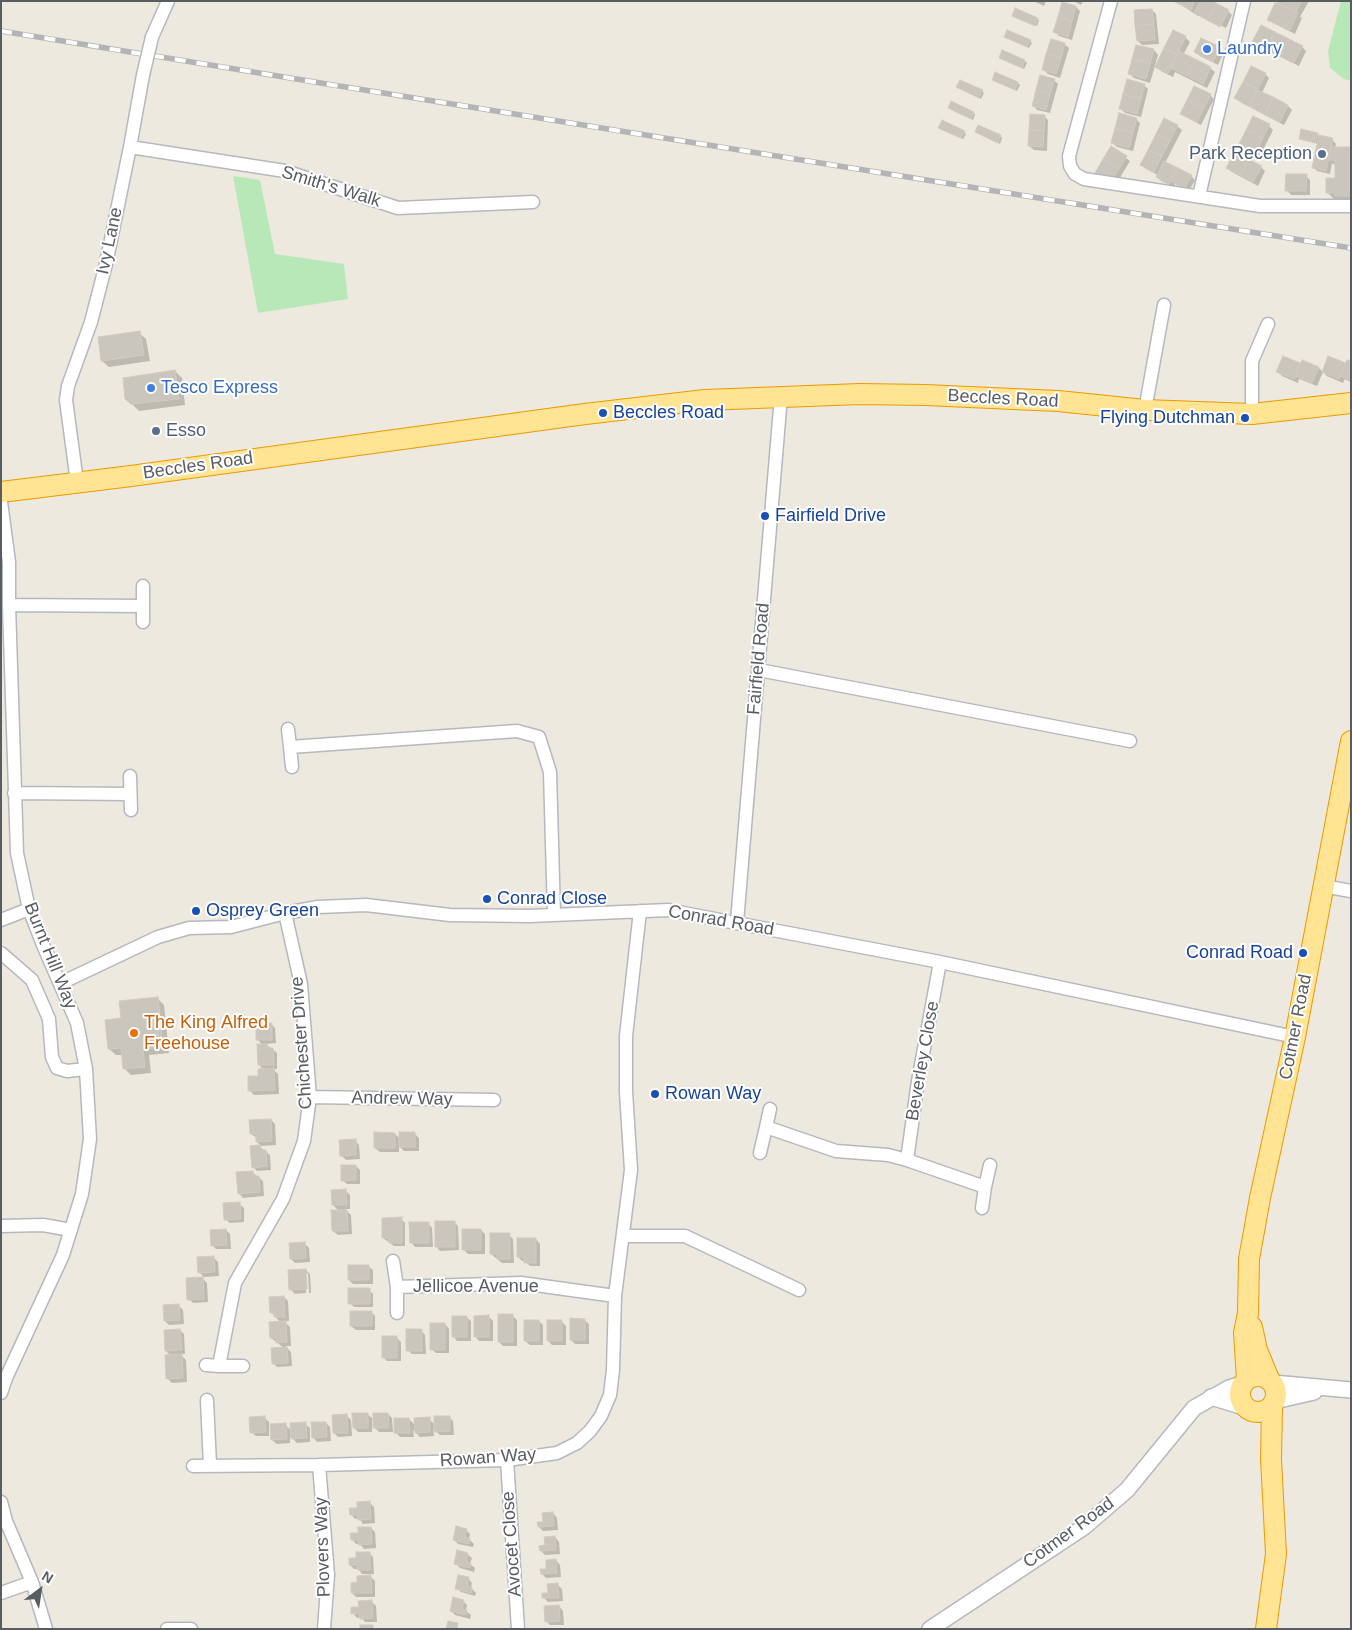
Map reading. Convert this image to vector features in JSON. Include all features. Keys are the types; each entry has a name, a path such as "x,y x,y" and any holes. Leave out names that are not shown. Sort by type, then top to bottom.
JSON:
{"highway":[{"name":"Beccles Road","path":"1,492 585,414 706,400 860,394 998,397 1145,410 1252,414 1351,403"},
{"name":"Cotmer Road","path":"1245,1381 1244,1333 1248,1313 1249,1259 1260,1198 1295,1037 1351,741"},
{"name":"Cotmer Road","path":"1248,1313 1257,1350 1271,1381"},
{"path":"1266,1629 1276,1554 1272,1459 1273,1405 1277,1396 1271,1381 1261,1376 1254,1376 1245,1381 1240,1395 1272,1459"},
{"path":"1246,1408 1261,1413 1273,1405"}],"street":[{"name":"Ivy Lane","path":"77,482 66,400 68,386 93,313 106,264 152,38 168,1"},
{"path":"1111,1 1069,156 1070,166 1075,174 1084,179 1260,206 1351,206"},
{"path":"1198,196 1244,1"},
{"name":"Smith's Walk","path":"130,147 285,171 398,208 533,202"},
{"path":"1145,410 1164,304"},
{"path":"1252,414 1252,361 1268,324"},
{"name":"Fairfield Road","path":"737,922 781,396"},
{"name":"Burnt Hill Way","path":"1,502 9,562 17,852 29,909 77,1023 86,1069 90,1139 82,1194 63,1255 6,1378 1,1393"},
{"path":"143,586 143,622"},
{"path":"9,605 143,606"},
{"path":"758,670 1130,741"},
{"path":"288,730 292,766"},
{"path":"290,747 516,731 539,737 550,772 554,915"},
{"path":"130,776 131,810"},
{"path":"14,793 130,794"},
{"path":"1323,886 1351,891"},
{"name":"Conrad Road","path":"60,983 158,937 189,928 231,927 285,913 318,907 366,905 450,915 530,916 668,910 940,962 1295,1037"},
{"path":"1,920 29,909"},
{"name":"Rowan Way","path":"193,1466 507,1460 557,1453 577,1442 590,1430 601,1416 610,1395 614,1370 615,1296 631,1170 626,1092 626,1036 640,911"},
{"name":"Chichester Drive","path":"243,1366 212,1366 235,1283 283,1199 304,1140 310,1097 301,984 285,913"},
{"path":"1,953 32,980 49,1019 52,1057 57,1068 67,1071 86,1069"},
{"name":"Beverley Close","path":"907,1160 918,1081 940,962"},
{"name":"Andrew Way","path":"310,1097 494,1100"},
{"path":"760,1153 770,1109"},
{"path":"766,1127 836,1151 888,1155 907,1160 985,1187"},
{"path":"982,1208 990,1165"},
{"path":"1,1226 42,1225 71,1230"},
{"path":"623,1236 685,1236 799,1290"},
{"name":"Jellicoe Avenue","path":"393,1261 397,1287 397,1312"},
{"name":"Jellicoe Avenue","path":"397,1287 521,1283 615,1296"},
{"name":"Cotmer Road","path":"930,1629 1084,1528 1127,1490 1194,1408 1245,1381"},
{"path":"1271,1381 1351,1390"},
{"path":"1273,1405 1280,1400 1331,1388"},
{"path":"1212,1397 1246,1408"},
{"path":"207,1400 210,1465"},
{"name":"Avocet Close","path":"507,1460 518,1629"},
{"name":"Plovers Way","path":"319,1465 328,1575 324,1629"},
{"path":"1,1502 6,1521 32,1582 46,1629"},
{"path":"1,1593 32,1582"},
{"path":"166,1629 191,1629"}],"green space":[{"path":"1341,1 1351,1 1351,81 1344,79 1330,68 1328,51"},
{"path":"233,176 260,180 275,254 344,264 348,299 258,313"}],"building":[{"path":"1173,1 1195,1 1191,10"},
{"path":"1200,1 1216,3 1207,20 1194,13"},
{"path":"1278,1 1302,1 1296,12 1277,3"},
{"path":"1062,2 1076,6 1072,21 1058,17"},
{"path":"1216,3 1229,10 1220,27 1207,20"},
{"path":"1275,3 1298,13 1290,30 1267,20"},
{"path":"1015,8 1038,18 1035,26 1012,16"},
{"path":"1152,9 1154,24 1135,26 1134,10"},
{"path":"1058,17 1072,21 1068,37 1053,32"},
{"path":"1154,24 1155,40 1137,41 1135,26"},
{"path":"1261,25 1275,32 1266,49 1252,42"},
{"path":"1007,30 1031,40 1027,47 1004,37"},
{"path":"1173,30 1186,36 1177,55 1164,48"},
{"path":"1275,32 1289,39 1280,56 1266,49"},
{"name":"Laundry","path":"1201,38 1220,47 1213,62 1194,52"},
{"path":"1051,39 1065,43 1061,58 1046,54"},
{"path":"1289,39 1303,46 1294,62 1280,56"},
{"path":"1136,45 1154,49 1150,64 1132,59"},
{"path":"1164,48 1177,55 1168,73 1155,67"},
{"path":"1002,50 1025,60 1022,68 999,58"},
{"path":"1179,51 1195,59 1187,76 1171,68"},
{"path":"1046,54 1061,58 1056,74 1042,70"},
{"path":"1132,59 1150,64 1146,79 1128,74"},
{"path":"1195,59 1211,67 1203,84 1187,76"},
{"path":"1251,66 1266,73 1258,89 1243,82"},
{"path":"995,72 1018,82 1015,90 992,80"},
{"path":"1040,75 1055,79 1050,94 1036,90"},
{"path":"1127,79 1145,84 1141,99 1123,94"},
{"path":"960,80 983,90 979,98 956,87"},
{"path":"1243,82 1258,90 1249,106 1234,98"},
{"path":"1194,86 1211,94 1204,108 1187,100"},
{"path":"1036,90 1050,94 1046,110 1032,106"},
{"path":"1258,90 1273,97 1265,114 1249,106"},
{"path":"1123,94 1141,99 1137,114 1119,109"},
{"path":"1273,97 1288,105 1280,122 1265,114"},
{"path":"1187,100 1204,108 1197,122 1180,114"},
{"path":"951,101 974,112 971,119 948,108"},
{"path":"1119,113 1137,118 1133,133 1115,128"},
{"path":"1030,114 1045,115 1044,131 1029,130"},
{"path":"1253,116 1270,124 1263,138 1246,130"},
{"path":"1164,118 1178,125 1170,141 1156,134"},
{"path":"942,120 965,131 961,138 938,128"},
{"path":"978,125 1001,135 998,143 975,132"},
{"path":"1115,128 1133,133 1129,148 1111,143"},
{"path":"1301,129 1318,133 1315,143 1299,139"},
{"path":"1029,130 1044,131 1043,147 1028,146"},
{"path":"1246,130 1263,138 1256,152 1239,144"},
{"path":"1156,134 1170,141 1162,156 1148,150"},
{"name":"Park Reception","path":"1319,135 1333,138 1326,171 1312,168"},
{"path":"1111,146 1127,156 1119,169 1103,159"},
{"path":"1331,147 1351,147 1351,196 1335,196 1335,193 1326,193 1326,178 1335,178 1335,160 1328,160"},
{"path":"1148,150 1162,156 1154,172 1140,165"},
{"path":"1235,152 1248,159 1240,175 1226,168"},
{"path":"1103,159 1119,169 1110,182 1095,173"},
{"path":"1248,159 1262,166 1253,182 1240,175"},
{"path":"1164,161 1178,168 1169,184 1156,177"},
{"path":"1178,168 1192,175 1185,188 1171,181"},
{"path":"1286,174 1307,174 1306,191 1285,191"},
{"path":"140,331 144,355 101,361 98,337"},
{"path":"1283,356 1300,363 1294,379 1276,372"},
{"path":"1328,356 1346,363 1339,379 1322,372"},
{"path":"1302,360 1319,367 1312,383 1295,376"},
{"path":"1347,360 1351,361 1351,380 1340,376"},
{"name":"Tesco Express","path":"175,370 179,399 131,404 125,399 123,378"},
{"name":"The King Alfred Freehouse","path":"158,997 163,1047 143,1049 145,1067 123,1069 121,1048 108,1049 105,1020 121,1018 119,1001"},
{"path":"256,1023 272,1023 272,1040 256,1040"},
{"path":"257,1044 267,1044 268,1048 273,1048 274,1065 258,1065"},
{"path":"274,1068 275,1090 248,1091 248,1076 258,1076 258,1069"},
{"path":"271,1119 272,1141 256,1142 256,1134 250,1134 249,1120"},
{"path":"374,1132 395,1133 395,1148 374,1148"},
{"path":"399,1132 415,1132 415,1147 399,1147"},
{"path":"356,1139 356,1155 340,1156 339,1140"},
{"path":"260,1145 261,1150 266,1150 267,1166 252,1168 250,1146"},
{"path":"341,1165 356,1165 356,1180 341,1181"},
{"path":"253,1171 253,1176 259,1176 260,1192 238,1194 236,1172"},
{"path":"346,1189 347,1205 332,1205 331,1190"},
{"path":"240,1202 241,1219 224,1220 223,1203"},
{"path":"331,1210 347,1210 348,1231 332,1231"},
{"path":"402,1217 402,1243 389,1243 389,1238 382,1238 382,1218"},
{"path":"435,1221 455,1221 455,1247 435,1247"},
{"path":"409,1222 429,1222 429,1243 410,1243"},
{"path":"226,1229 227,1245 211,1246 210,1230"},
{"path":"462,1229 481,1229 481,1250 462,1250"},
{"path":"490,1233 510,1233 510,1259 497,1259 497,1254 490,1254"},
{"path":"517,1238 536,1238 536,1263 524,1263 524,1257 517,1257"},
{"path":"305,1242 306,1258 290,1259 289,1243"},
{"path":"214,1256 215,1272 198,1273 197,1257"},
{"path":"348,1265 369,1265 369,1280 348,1280"},
{"path":"306,1269 307,1289 289,1290 288,1270"},
{"path":"203,1277 204,1299 187,1300 186,1278"},
{"path":"348,1288 370,1288 370,1304 348,1304"},
{"path":"284,1296 285,1317 274,1317 274,1313 270,1313 269,1297"},
{"path":"179,1304 180,1320 164,1321 163,1305"},
{"path":"350,1311 372,1311 372,1326 350,1326"},
{"path":"498,1314 513,1314 513,1342 498,1342"},
{"path":"489,1315 489,1337 474,1337 474,1316"},
{"path":"452,1316 467,1316 467,1337 452,1337"},
{"path":"570,1318 585,1319 585,1340 570,1340"},
{"path":"524,1320 539,1320 539,1341 524,1341"},
{"path":"547,1320 562,1320 562,1341 547,1341"},
{"path":"286,1321 287,1342 276,1343 276,1338 270,1338 269,1322"},
{"path":"430,1323 445,1323 445,1350 430,1350"},
{"path":"180,1329 182,1350 165,1351 164,1330"},
{"path":"406,1329 422,1329 422,1351 406,1351"},
{"path":"382,1336 397,1336 397,1358 382,1358"},
{"path":"287,1347 288,1363 272,1364 271,1348"},
{"path":"182,1354 183,1378 166,1379 165,1355"},
{"path":"352,1413 368,1413 368,1428 353,1428"},
{"path":"373,1413 388,1413 389,1428 373,1428"},
{"path":"347,1414 348,1433 333,1433 332,1415"},
{"path":"265,1416 266,1432 250,1433 249,1417"},
{"path":"434,1416 450,1416 450,1431 434,1432"},
{"path":"430,1417 430,1432 415,1433 414,1418"},
{"path":"394,1418 409,1418 410,1433 394,1433"},
{"path":"306,1422 307,1438 291,1439 290,1423"},
{"path":"311,1422 326,1422 327,1437 312,1438"},
{"path":"286,1423 287,1439 271,1440 270,1424"},
{"path":"370,1501 371,1519 358,1520 357,1515 350,1515 349,1508 357,1508 357,1502"},
{"path":"553,1512 554,1526 538,1527 537,1522 543,1522 542,1513"},
{"path":"456,1526 467,1529 465,1537 470,1539 469,1544 453,1540"},
{"path":"358,1527 371,1527 372,1544 359,1545 358,1540 351,1540 350,1533 358,1533"},
{"path":"555,1536 556,1550 540,1551 539,1546 545,1545 544,1537"},
{"path":"457,1550 468,1553 466,1562 471,1563 470,1568 454,1564"},
{"path":"356,1552 370,1552 370,1570 357,1570 357,1565 349,1565 349,1558 356,1558"},
{"path":"556,1559 557,1573 541,1574 540,1569 546,1569 546,1560"},
{"path":"371,1575 372,1593 351,1593 351,1583 357,1582 357,1576"},
{"path":"458,1575 469,1577 467,1586 472,1587 471,1593 455,1589"},
{"path":"558,1583 559,1598 542,1598 542,1593 548,1593 547,1584"},
{"path":"453,1597 464,1600 462,1609 467,1610 466,1615 450,1611"},
{"path":"372,1600 373,1618 360,1619 359,1613 351,1614 351,1607 359,1607 358,1601"},
{"path":"559,1605 560,1621 545,1622 544,1606"},
{"path":"448,1621 458,1623 457,1629 446,1629"},
{"path":"360,1625 373,1625 373,1629 360,1629"}],"railway":[{"path":"1,31 1351,248"}],"place":[{"name":"Laundry","path":"1207,49"},
{"name":"Park Reception","path":"1322,154"},
{"name":"Tesco Express","path":"151,388"},
{"name":"Beccles Road","path":"603,413"},
{"name":"Flying Dutchman","path":"1245,418"},
{"name":"Esso","path":"156,431"},
{"name":"Fairfield Drive","path":"765,516"},
{"name":"Conrad Close","path":"487,899"},
{"name":"Osprey Green","path":"196,911"},
{"name":"Conrad Road","path":"1303,953"},
{"name":"The King Alfred Freehouse","path":"134,1033"},
{"name":"Rowan Way","path":"655,1094"}]}
